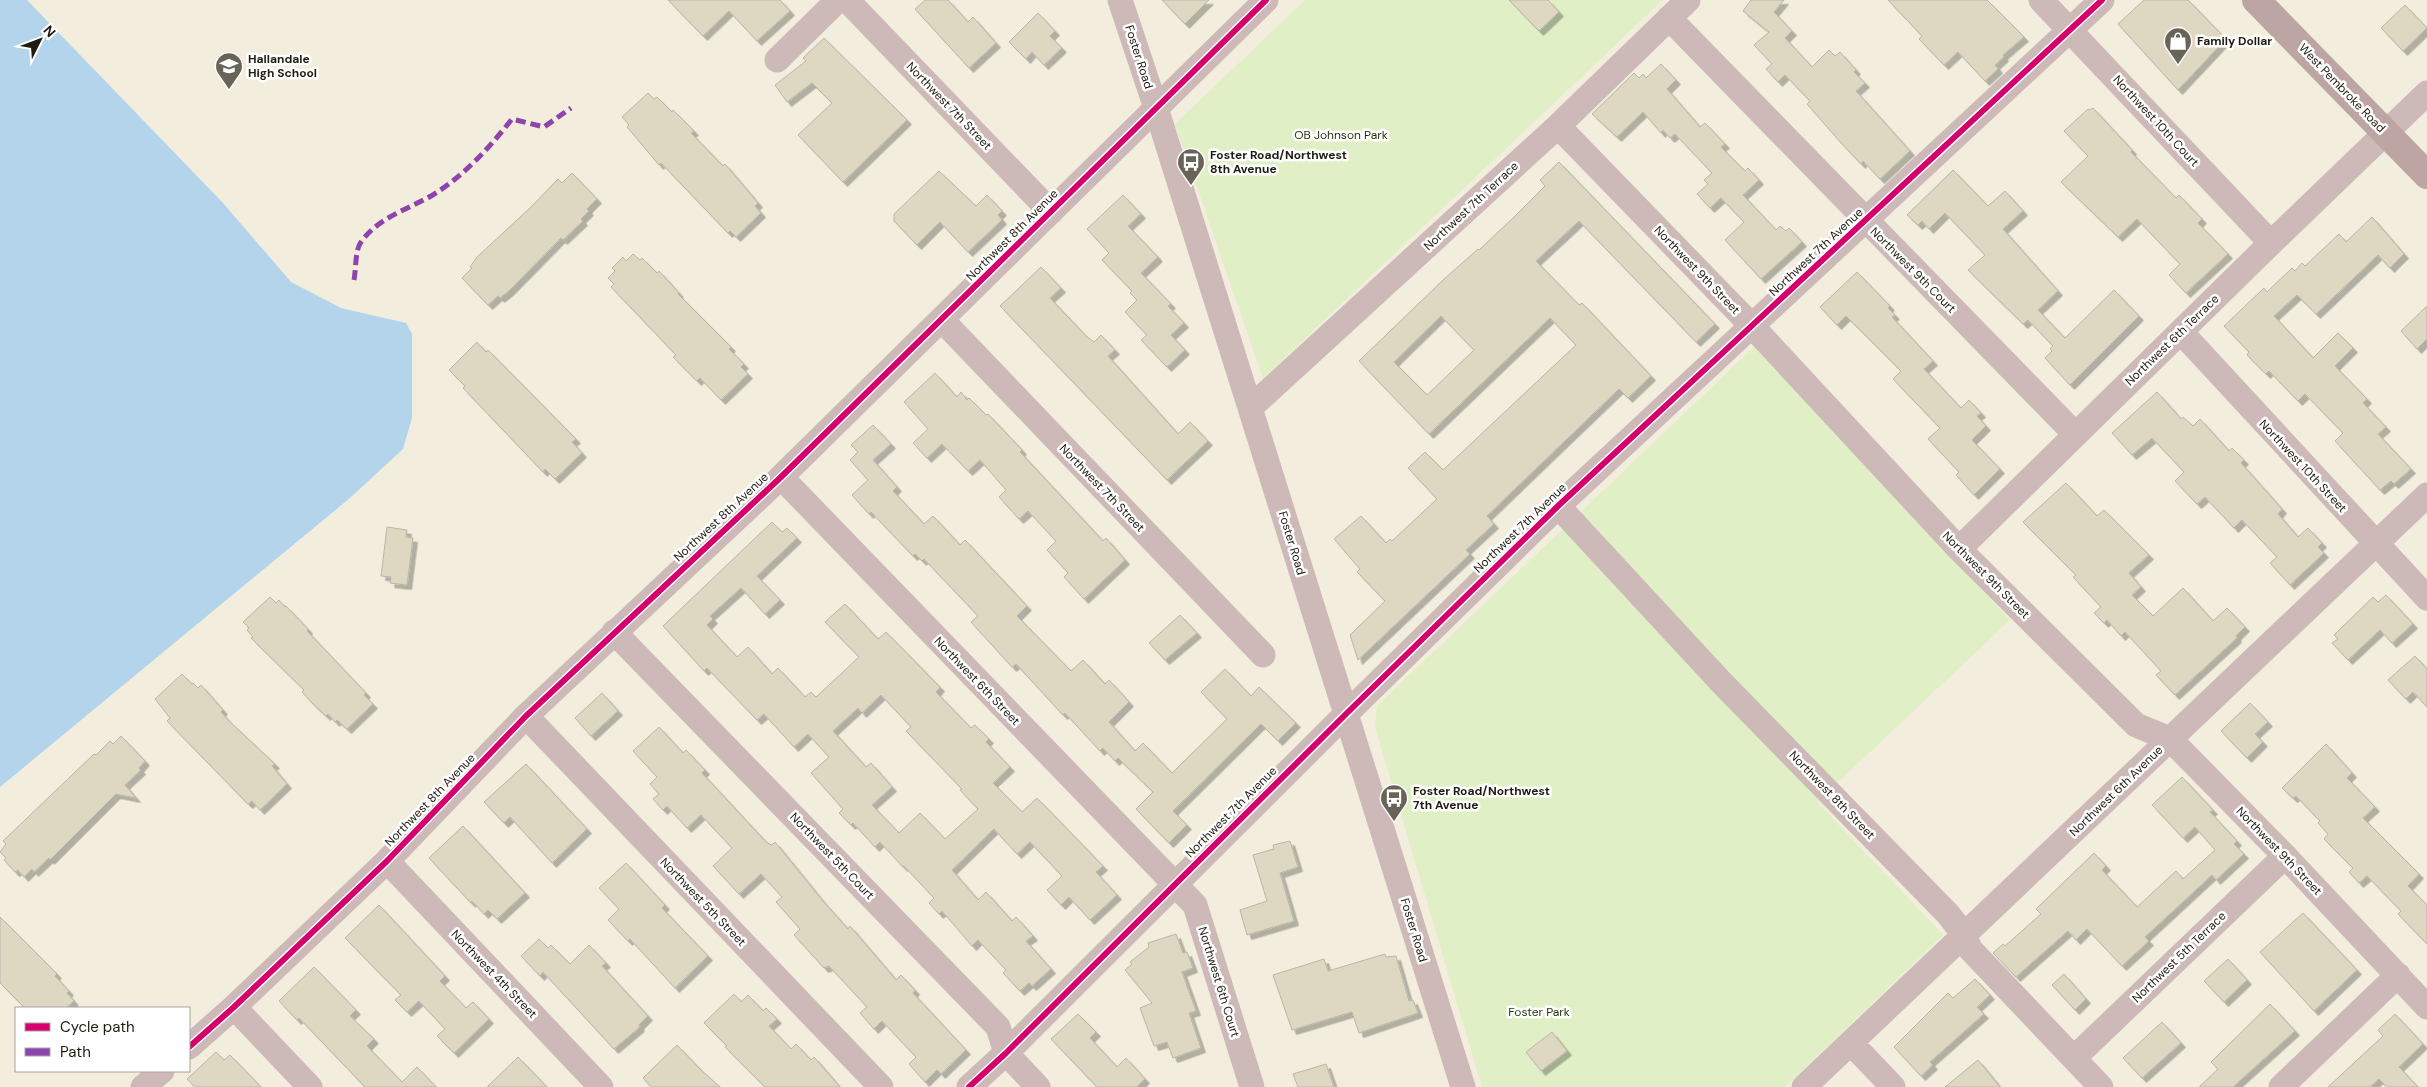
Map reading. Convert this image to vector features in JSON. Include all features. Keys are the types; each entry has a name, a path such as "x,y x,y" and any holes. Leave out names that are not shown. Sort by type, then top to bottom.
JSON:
{"main road":[{"name":"West Pembroke Road","path":"2256,0 2427,175"}],"street":[{"path":"776,60 838,0"},
{"name":"Northwest 7th Street","path":"847,0 1051,212"},
{"name":"Foster Road","path":"1120,0 1156,108 1463,1087"},
{"name":"Northwest 8th Avenue","path":"190,1046 234,1007 387,861 526,716 780,477 1266,0"},
{"name":"Northwest 7th Terrace","path":"1250,408 1558,126 1688,0"},
{"name":"Northwest 10th Court","path":"2041,0 2271,243"},
{"name":"Northwest 7th Avenue","path":"969,1087 1006,1053 1558,506 1866,222 2102,0"},
{"name":"Northwest 9th Court","path":"1669,18 1866,222 2075,434"},
{"name":"Northwest 6th Terrace","path":"1959,549 2427,93"},
{"name":"Northwest 9th Street","path":"1558,126 1752,326 1959,549 2136,725 2170,740 2285,856 2427,1007"},
{"name":"Northwest 7th Street","path":"942,320 1263,655"},
{"name":"Northwest 10th Street","path":"2181,332 2375,544 2427,598"},
{"name":"Northwest 6th Street","path":"780,477 1176,883"},
{"name":"Northwest 6th Avenue","path":"1804,1087 2427,495"},
{"name":"Northwest 8th Street","path":"1558,506 1721,682 1948,914 1965,936 1970,949 2101,1087"},
{"name":"Northwest 5th Court","path":"614,632 998,1027 1006,1053 1038,1087"},
{"name":"Northwest 5th Street","path":"526,716 881,1087"},
{"name":"Northwest 5th Terrace","path":"2074,1058 2285,856"},
{"name":"Northwest 4th Street","path":"387,861 601,1087"},
{"name":"Northwest 6th Court","path":"1176,883 1195,905 1252,1087"},
{"path":"2281,1087 2398,976"},
{"path":"234,1007 310,1087"},
{"path":"1851,1043 1893,1087"},
{"path":"144,1087 161,1072"}],"green space":[{"name":"OB Johnson Park","path":"1305,0 1663,0 1263,378 1175,124"},
{"name":"Foster Park","path":"1754,347 2010,620 1817,802 1943,935 1785,1087 1482,1087 1375,727 1377,706"}],"water":[{"path":"0,0 27,0 223,203 291,282 341,308 406,323 412,334 412,418 403,449 350,498 0,787"}],"building":[{"path":"668,0 780,0 790,11 757,41 729,11 703,36"},
{"path":"925,0 948,0 968,22 973,17 996,43 969,68 915,9"},
{"path":"1162,0 1209,0 1185,24"},
{"path":"1509,0 1548,0 1559,12 1539,31"},
{"path":"1751,0 1784,0 1774,12 1792,31 1785,38 1812,67 1829,50 1835,56 1840,52 1856,70 1854,72 1865,83 1856,91 1910,151 1880,179 1863,161 1861,164 1842,144 1807,104 1810,101 1785,75 1778,82 1766,69 1772,64 1754,45 1769,32 1743,11"},
{"path":"1888,0 1987,0 2024,37 2003,55 2004,57 1995,65 1998,69 1985,81 1958,52 1944,65 1919,39 1922,36"},
{"name":"Family Dollar","path":"2144,0 2188,0 2226,39 2178,90 2118,24"},
{"path":"2405,5 2427,28 2403,51 2381,28"},
{"path":"1038,13 1055,31 1050,36 1062,48 1044,65 1032,52 1026,59 1009,42"},
{"path":"824,38 907,120 843,182 798,135 832,103 812,83 787,102 775,85 806,61 803,58"},
{"path":"1661,64 1676,80 1667,89 1700,127 1705,123 1725,144 1721,147 1745,171 1748,168 1759,180 1743,195 1776,230 1780,226 1786,231 1789,228 1802,242 1761,279 1725,240 1744,222 1721,198 1710,208 1697,194 1708,184 1704,180 1712,173 1675,134 1670,138 1663,130 1661,133 1643,112 1617,137 1592,114 1634,73 1639,78 1643,74 1646,78"},
{"path":"648,93 654,99 657,97 672,112 673,110 694,131 691,133 723,166 725,164 758,203 755,206 761,213 736,237 730,231 728,233 661,163 659,165 627,127 629,125 622,117"},
{"path":"2093,108 2132,150 2131,152 2176,198 2179,195 2202,219 2198,223 2228,254 2186,293 2169,275 2180,264 2137,219 2118,237 2061,182 2088,156 2064,131 2088,109"},
{"path":"1559,162 1715,324 1696,342 1579,221 1536,261 1579,305 1582,303 1651,376 1628,398 1619,389 1487,516 1494,524 1466,550 1470,554 1358,660 1350,635 1385,601 1357,572 1360,569 1334,539 1361,516 1386,543 1390,539 1392,541 1437,499 1408,468 1425,452 1443,470 1576,345 1550,318 1429,434 1359,361 1545,186 1540,180","holes":["1441,316 1474,350 1427,395 1394,362"]},
{"path":"1953,170 1988,206 2005,191 2023,211 2003,229 2058,291 2038,310 2065,338 2114,290 2139,316 2070,385 2045,358 2052,351 2050,349 2053,346 2028,320 2023,324 1968,270 1985,255 1945,213 1929,229 1922,221 1918,225 1907,215"},
{"path":"939,171 976,206 987,195 1002,211 998,215 1002,220 968,252 940,222 917,245 894,221 894,214"},
{"path":"572,173 597,199 587,209 589,211 581,219 583,221 563,240 561,238 509,291 500,298 498,296 488,305 462,278 472,268 470,267 477,257 558,179 562,183"},
{"path":"1123,195 1141,214 1128,226 1158,257 1141,273 1171,304 1168,306 1184,323 1171,335 1185,350 1167,367 1141,340 1147,335 1125,312 1137,300 1130,293 1132,291 1102,260 1109,253 1087,229"},
{"path":"2372,217 2404,254 2390,268 2378,255 2316,314 2297,295 2274,316 2313,358 2338,333 2353,348 2335,366 2367,399 2363,403 2386,427 2378,434 2411,469 2394,484 2391,481 2380,490 2335,441 2343,433 2305,394 2298,401 2269,371 2266,374 2247,355 2249,352 2224,326 2264,288 2267,292 2292,268 2295,271 2302,263 2305,266 2339,234 2346,242"},
{"path":"633,254 640,260 642,258 657,273 659,271 678,294 731,347 729,349 744,364 741,367 748,374 721,400 700,378 697,381 673,357 676,355 611,287 614,284 608,278 615,271 612,268 623,257 626,261"},
{"path":"1041,267 1061,288 1050,298 1094,342 1101,335 1115,350 1108,356 1178,434 1190,422 1208,441 1167,480 1000,306"},
{"path":"1857,272 1890,306 1888,308 1895,315 1892,317 1933,361 1924,369 1961,408 1969,400 1981,413 1977,416 1986,426 1972,440 2000,469 1974,495 1956,475 1959,472 1928,439 1940,428 1893,379 1901,371 1846,316 1837,325 1820,307"},
{"path":"2427,306 2427,339 2417,349 2401,331"},
{"path":"477,342 486,352 488,350 576,439 572,442 582,453 555,479 545,469 543,472 463,388 465,386 449,370"},
{"path":"935,373 957,397 961,392 967,400 969,398 986,415 988,414 1022,450 1020,452 1103,541 1106,538 1125,560 1084,599 1064,577 1068,573 1047,550 1056,541 1028,511 1019,519 999,497 1006,490 980,460 968,471 942,444 927,458 913,443 928,429 904,402"},
{"path":"2157,392 2181,419 2183,417 2193,426 2200,419 2229,451 2232,448 2244,460 2241,463 2282,509 2278,514 2298,537 2308,528 2322,543 2318,547 2324,553 2290,585 2270,563 2277,557 2242,520 2234,528 2205,497 2197,504 2175,481 2184,472 2152,438 2132,455 2112,433"},
{"path":"873,425 891,444 873,460 897,487 893,491 924,524 933,516 960,545 965,540 1027,606 1017,616 1071,671 1083,660 1105,684 1109,680 1129,702 1109,722 1135,751 1143,743 1172,773 1227,719 1201,692 1225,669 1251,696 1259,687 1296,723 1278,741 1261,724 1173,811 1187,825 1169,843 1136,809 1153,792 1118,758 1115,761 1103,748 1100,751 1065,713 1063,715 1016,664 1012,667 971,622 978,616 924,559 922,561 915,554 913,556 852,495 868,480 850,460 858,452 851,445"},
{"path":"2066,483 2097,516 2104,510 2149,555 2129,573 2141,587 2132,595 2153,616 2183,588 2213,621 2227,608 2245,627 2236,636 2237,638 2175,695 2156,675 2161,671 2125,632 2121,636 2107,620 2104,623 2094,613 2101,607 2073,577 2076,575 2023,522"},
{"path":"772,522 782,532 787,528 797,538 757,576 780,600 765,614 741,588 710,616 713,619 707,625 737,657 748,647 772,674 778,668 805,697 811,692 816,697 859,657 825,622 845,604 878,639 886,632 940,687 936,692 971,728 975,725 989,739 986,742 1010,767 993,783 1022,812 1037,798 1103,866 1096,872 1117,895 1090,920 1069,897 1061,905 1047,890 1062,876 1030,842 1017,854 994,829 952,870 978,900 986,892 1012,921 1016,917 1033,936 1026,941 1051,969 1032,986 1029,983 1020,991 1003,973 1006,970 978,940 972,946 942,911 939,914 929,903 934,898 880,842 875,847 853,823 851,825 839,813 843,809 811,773 829,757 808,734 794,747 764,714 757,720 707,668 704,671 663,626","holes":["881,695 911,727 906,731 962,789 960,790 978,809 945,839 920,813 899,833 872,805 892,787 871,763 866,767 833,731 858,708 862,713"]},
{"path":"387,527 407,530 406,537 413,538 407,585 390,583 391,577 381,576"},
{"path":"2386,595 2413,624 2392,643 2380,630 2348,660 2332,643 2338,639 2334,635 2373,597 2378,602"},
{"path":"270,597 276,603 279,600 286,606 366,693 364,695 373,704 347,729 337,720 335,722 328,714 326,716 313,704 302,692 304,690 251,638 253,637 247,630 249,628 243,622"},
{"path":"1180,615 1197,633 1165,660 1149,643"},
{"path":"2415,656 2427,669 2427,707 2413,692 2406,699 2388,680"},
{"path":"182,674 198,688 201,685 223,710 221,712 228,720 275,764 272,766 287,784 260,810 252,801 248,804 167,721 170,718 155,699"},
{"path":"602,693 618,711 591,736 575,718"},
{"path":"2250,703 2268,722 2255,734 2263,742 2247,758 2221,731"},
{"path":"659,727 683,753 686,750 705,770 702,773 767,843 772,845 775,842 848,929 850,926 896,980 901,975 915,990 913,993 966,1050 941,1074 937,1070 925,1082 909,1064 916,1057 882,1021 874,1029 860,1013 867,1007 829,966 824,968 794,935 800,929 776,902 782,897 761,874 739,894 713,866 732,848 701,815 687,828 667,806 663,810 653,799 659,794 650,784 657,777 633,751"},
{"path":"121,736 145,761 139,768 141,770 125,785 136,798 116,794 50,860 49,858 34,872 32,869 24,877 18,870 15,872 4,860 6,858 0,852 6,844 3,841 94,754 96,755 110,741 113,744"},
{"path":"2326,744 2352,773 2347,778 2375,807 2363,818 2419,874 2408,886 2427,905 2427,944 2398,914 2401,911 2367,876 2359,883 2349,872 2353,868 2324,839 2328,834 2318,823 2320,821 2296,796 2293,798 2282,788"},
{"path":"526,764 587,829 552,863 510,817 504,823 484,802"},
{"path":"2182,777 2213,810 2210,812 2237,841 2234,844 2244,854 2216,880 2212,875 2145,937 2149,941 2122,966 2087,929 2076,940 2068,931 2016,977 1993,953 2003,944 2005,946 2041,914 2036,909 2094,853 2106,866 2102,870 2137,907 2176,871 2183,879 2215,850 2195,827 2183,838 2152,805"},
{"path":"463,826 525,893 497,919 488,910 484,914 472,901 471,903 429,858"},
{"path":"1290,841 1298,867 1280,873 1294,921 1247,935 1240,910 1267,901 1253,855 1274,849 1273,845"},
{"path":"626,863 665,905 662,908 708,956 675,988 630,939 628,941 608,920 619,909 599,888"},
{"path":"379,905 445,976 440,981 466,1008 473,1002 489,1019 454,1053 437,1036 445,1029 419,1001 407,1012 395,1000 401,995 345,938"},
{"path":"2303,913 2357,970 2314,1011 2260,952"},
{"path":"0,917 57,974 55,976 69,991 67,993 74,1001 67,1007 24,1007 0,983"},
{"path":"1176,934 1183,953 1187,952 1193,968 1182,972 1196,1011 1189,1013 1201,1048 1173,1058 1167,1042 1154,1046 1140,1008 1152,1003 1125,970 1132,964 1130,962 1149,947 1148,943"},
{"path":"539,939 548,948 551,945 570,964 589,945 606,963 602,966 648,1016 639,1025 640,1027 614,1049 543,972 540,976 521,956"},
{"path":"1385,954 1386,957 1396,956 1409,1001 1413,1000 1418,1013 1359,1033 1352,1012 1292,1030 1273,975 1324,959 1328,971"},
{"path":"2228,959 2247,980 2224,1002 2204,981"},
{"path":"314,967 356,1010 350,1016 374,1039 367,1046 402,1082 417,1067 436,1087 365,1087 299,1018 297,1020 279,1001"},
{"path":"2064,974 2086,999 2075,1010 2052,985"},
{"path":"1975,979 1990,995 1977,1007 1984,1014 1930,1062 1933,1065 1921,1076 1894,1047 1948,993 1953,998"},
{"path":"734,994 741,1002 748,995 763,1011 766,1008 777,1019 769,1026 791,1049 796,1044 811,1060 814,1057 840,1087 765,1087 704,1023"},
{"path":"2270,1004 2295,1031 2233,1087 2199,1087 2218,1069 2211,1062"},
{"path":"1078,1014 1096,1032 1090,1038 1117,1067 1126,1058 1145,1079 1137,1087 1097,1087 1051,1039"},
{"path":"2395,1014 2423,1044 2399,1067 2418,1087 2387,1087 2379,1079 2370,1087 2328,1087 2383,1036 2378,1030"},
{"path":"2162,1022 2181,1043 2142,1078 2123,1058"},
{"path":"1552,1032 1567,1051 1541,1071 1526,1052"},
{"path":"677,1045 720,1087 651,1087 643,1078"},
{"path":"216,1052 224,1060 230,1055 261,1087 195,1087 187,1079"},
{"path":"518,1057 547,1087 487,1087"},
{"path":"1978,1060 2000,1087 1945,1087"},
{"path":"1326,1064 1334,1087 1298,1087 1293,1074"}],"marked path":[{"path":"354,280 359,246 368,234 393,215 431,196 454,180 485,151 512,119 544,127 571,108"}],"cycle path":[{"path":"190,1046 234,1007 387,861 526,716 781,477 1266,0"},
{"path":"969,1087 1006,1053 1558,506 2102,0"}],"place":[{"name":"Family Dollar","path":"2178,65"},
{"name":"Hallandale High School","path":"229,90"},
{"name":"Foster Road/Northwest 8th Avenue","path":"1191,186"},
{"name":"Foster Road/Northwest 7th Avenue","path":"1394,822"}]}
